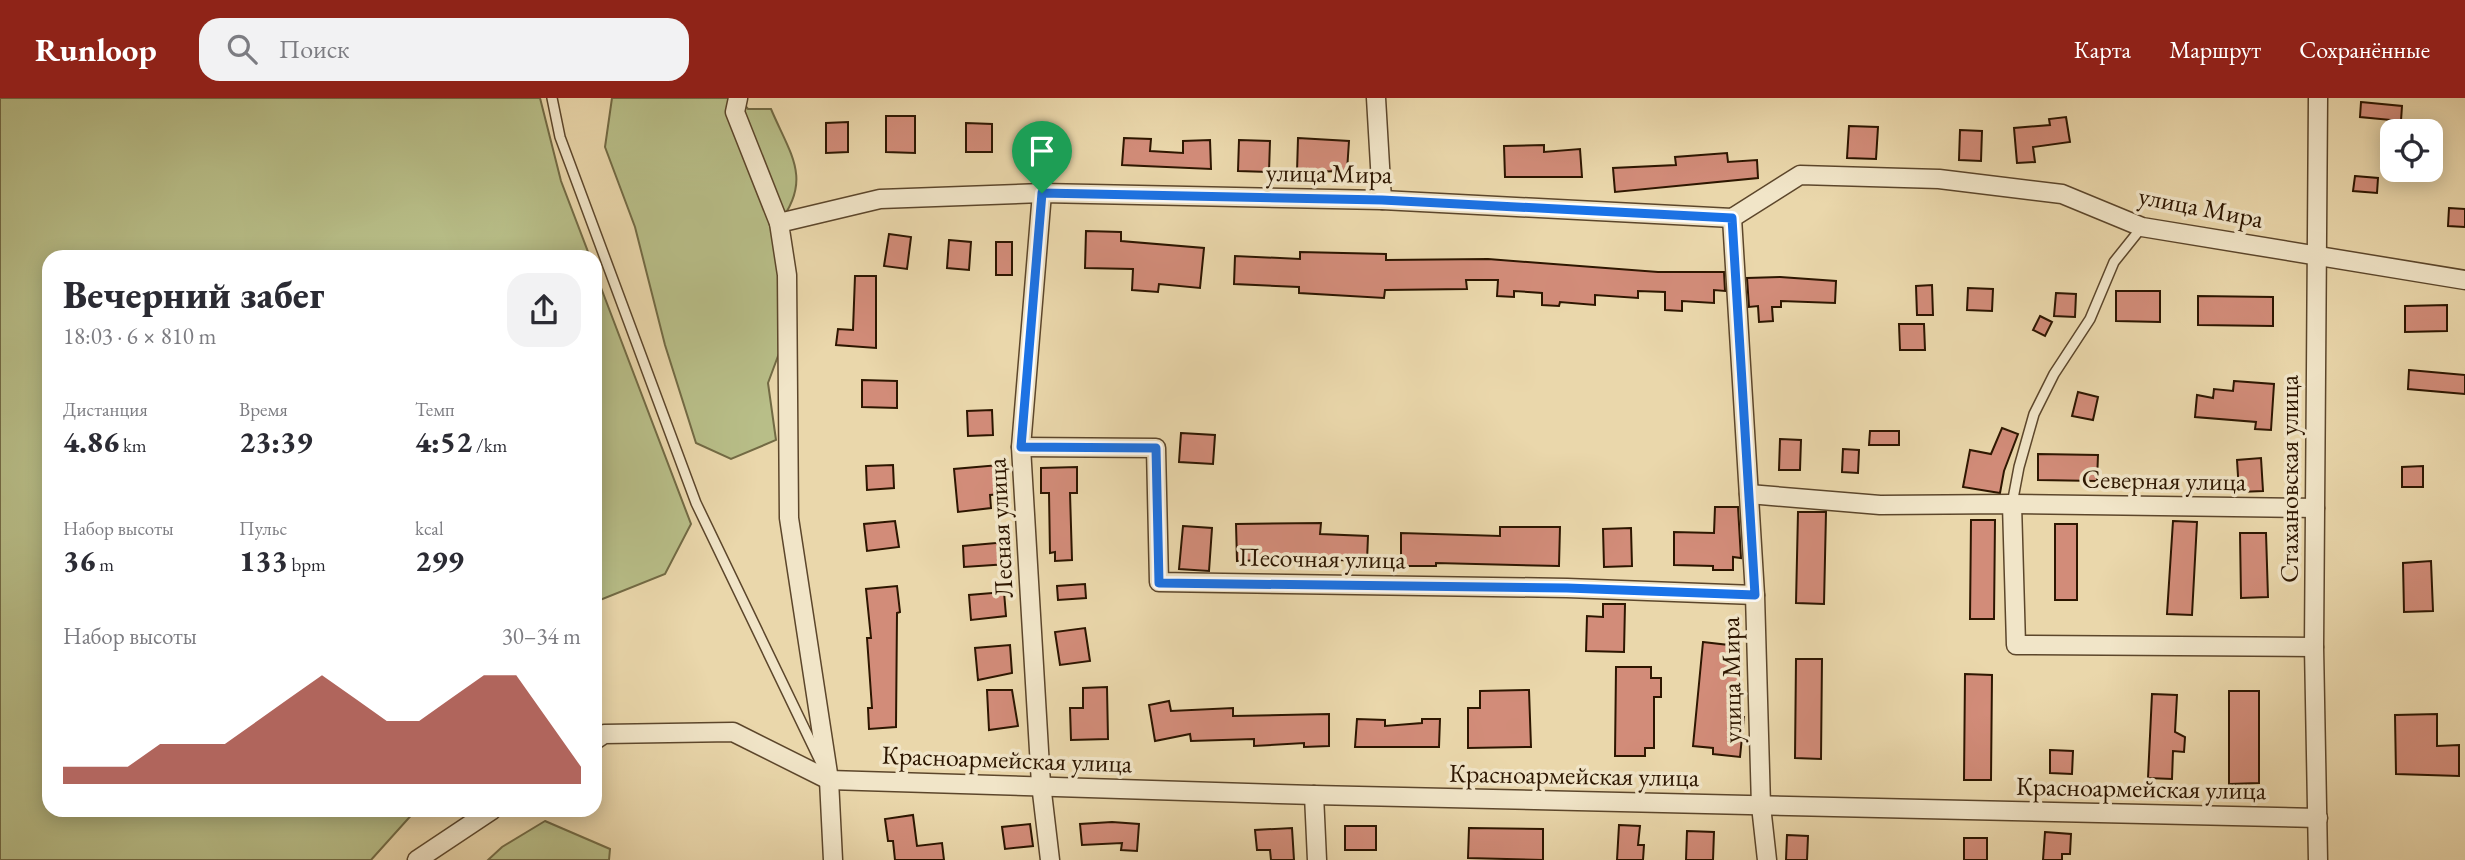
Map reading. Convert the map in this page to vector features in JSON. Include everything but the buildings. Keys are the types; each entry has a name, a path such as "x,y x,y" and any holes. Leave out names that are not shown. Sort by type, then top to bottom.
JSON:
{"street":[{"path":"737,98 735,112 779,223 787,275 789,517 829,780 833,860"},
{"path":"1376,98 1382,200"},
{"name":"Стахановская улица","path":"2318,98 2314,647 2318,860"},
{"name":"улица Мира","path":"779,223 880,199 1042,193 1382,200 1732,218 1800,175 1939,179 2062,194 2142,227 2465,280"},
{"name":"Лесная улица","path":"1042,193 1021,447 1041,785 1050,860"},
{"name":"улица Мира","path":"1732,218 1755,595 1761,806 1767,860"},
{"name":"Песочная улица","path":"1021,447 1156,448 1159,583 1567,588 1755,595"},
{"name":"Северная улица","path":"1749,494 1880,505 2315,508"},
{"path":"2012,508 2016,645 2314,647"},
{"path":"602,735 733,732 829,780"},
{"name":"Красноармейская улица","path":"829,780 1314,795 2318,818"},
{"path":"1314,795 1317,860"},
{"path":"417,860 482,817"}],"lane":[{"path":"552,98 560,137 696,503 829,780"},
{"path":"2012,508 2019,467 2034,414 2054,374 2090,319 2114,262 2142,227"}],"green space":[{"path":"0,98 540,98 561,181 587,250 42,250 42,817 410,817 371,860 0,860"},
{"path":"612,98 739,98 748,109 771,109 791,153 795,166 795,193 779,223 788,329 768,383 776,440 731,459 696,443 665,345 635,227 605,147"},
{"path":"602,290 691,524 665,574 602,599"},
{"path":"545,821 610,849 609,860 488,860 502,847"}],"route":[{"path":"1042,193 1382,200 1732,218 1755,595 1567,588 1159,583 1156,448 1021,447 1042,193"}]}
